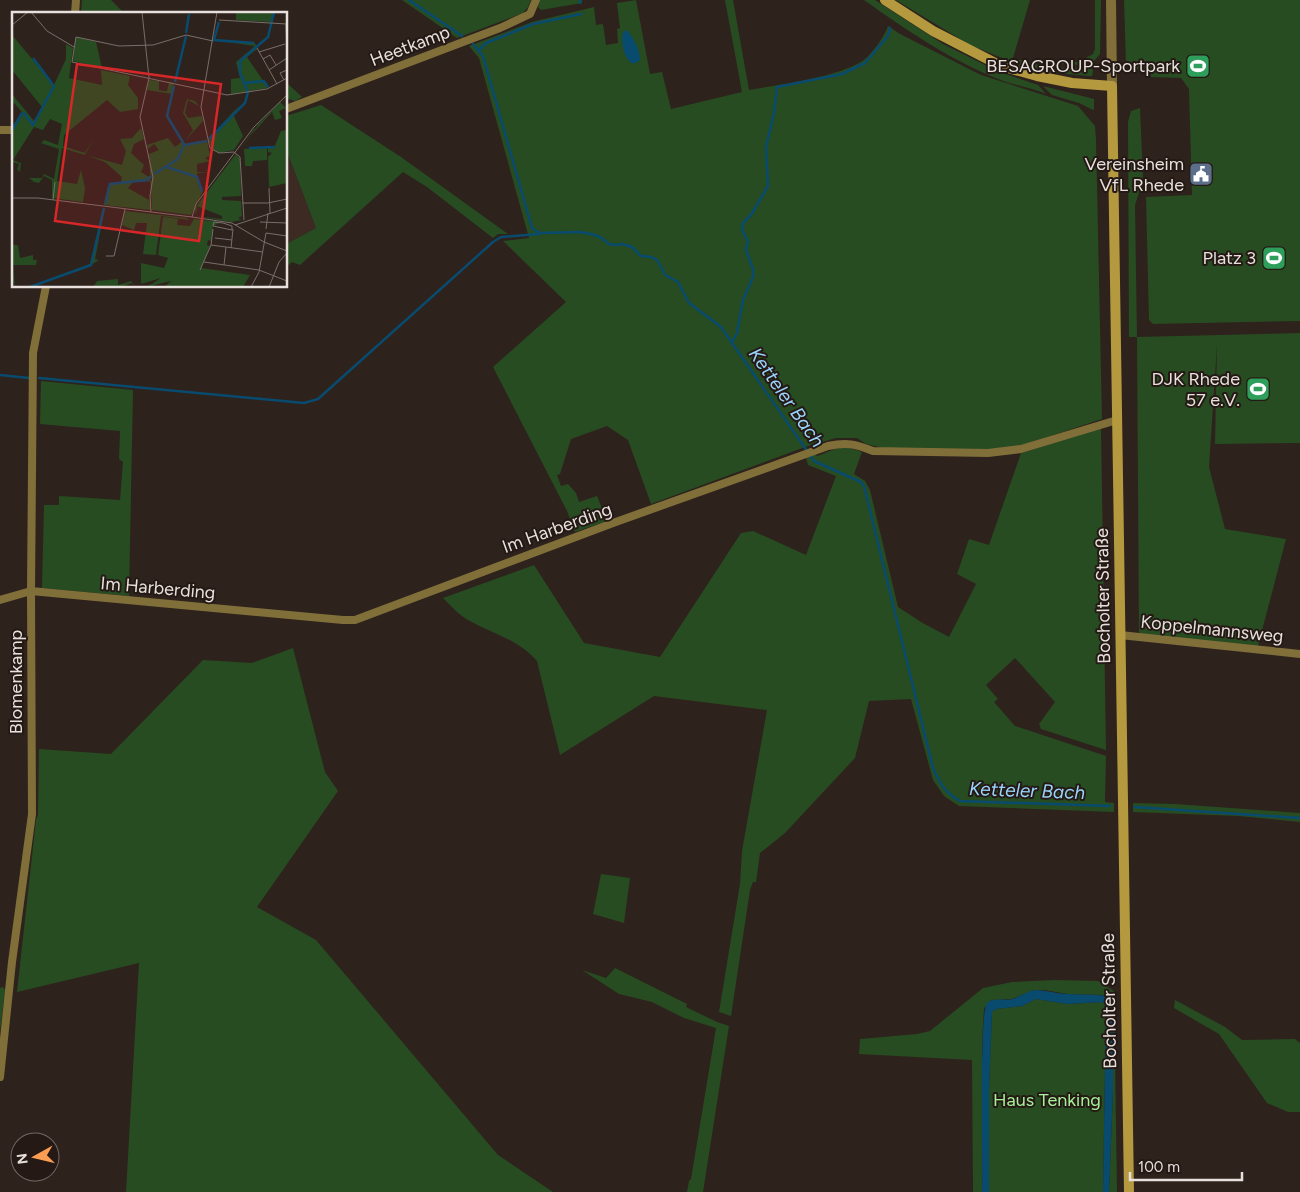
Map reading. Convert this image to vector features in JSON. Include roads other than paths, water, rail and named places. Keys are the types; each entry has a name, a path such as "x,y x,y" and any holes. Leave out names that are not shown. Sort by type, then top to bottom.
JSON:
{"main road":[{"path":"885,0 933,31 1001,66 1072,83 1112,86"},
{"name":"Bocholter Straße","path":"1112,86 1129,1192"}],"street":[{"name":"Heetkamp","path":"288,108 500,28 530,14 536,0"},
{"name":"Bocholter Straße","path":"1110,0 1112,86"},
{"name":"Blomenkamp","path":"0,1077 12,962 32,814 33,353 46,288"},
{"name":"Im Harberding","path":"0,600 31,591 355,620 604,526 843,442 858,445 872,451 988,453 1022,449 1117,420"},
{"name":"Koppelmannsweg","path":"1120,635 1300,654"}],"water":[{"path":"626,30 634,39 639,52 640,60 636,63 631,63 624,53 622,36"},
{"path":"1034,990 1113,997 1113,1092 1109,1192 1103,1192 1106,1007 1102,1002 1067,1004 1036,999 1022,1006 996,1009 992,1012 989,1087 989,1192 982,1192 982,1061 987,1003 992,1000 1013,999"}],"waterway":[{"name":"Ketteler Bach","path":"409,0 462,36"},
{"path":"479,50 486,43 533,24 581,14"},
{"path":"732,342 737,333 743,300 753,277 753,269 746,250 748,241 742,230 743,223 751,215 768,186 766,147 774,113 777,87 842,74 865,63 888,36 890,28"},
{"name":"Ketteler Bach","path":"473,44 483,56 532,228 540,233 580,232 591,234 600,237 609,244 622,244 632,247 641,256 652,257 658,261 665,275 678,282 689,303 721,327 814,461 861,482 864,486 933,768 946,791 960,801 1110,806"},
{"path":"39,378 304,403 318,399 493,242 501,237 539,234"},
{"path":"0,375 29,378"},
{"name":"Ketteler Bach","path":"1135,807 1300,818"}],"place":[{"name":"BESAGROUP-Sportpark","path":"1198,66"},
{"name":"Vereinsheim VfL Rhede","path":"1201,174"},
{"name":"Platz 3","path":"1274,258"},
{"name":"DJK Rhede 57 e.V.","path":"1258,389"}],"park label":[{"name":"Haus Tenking","path":"1047,1100"}]}
